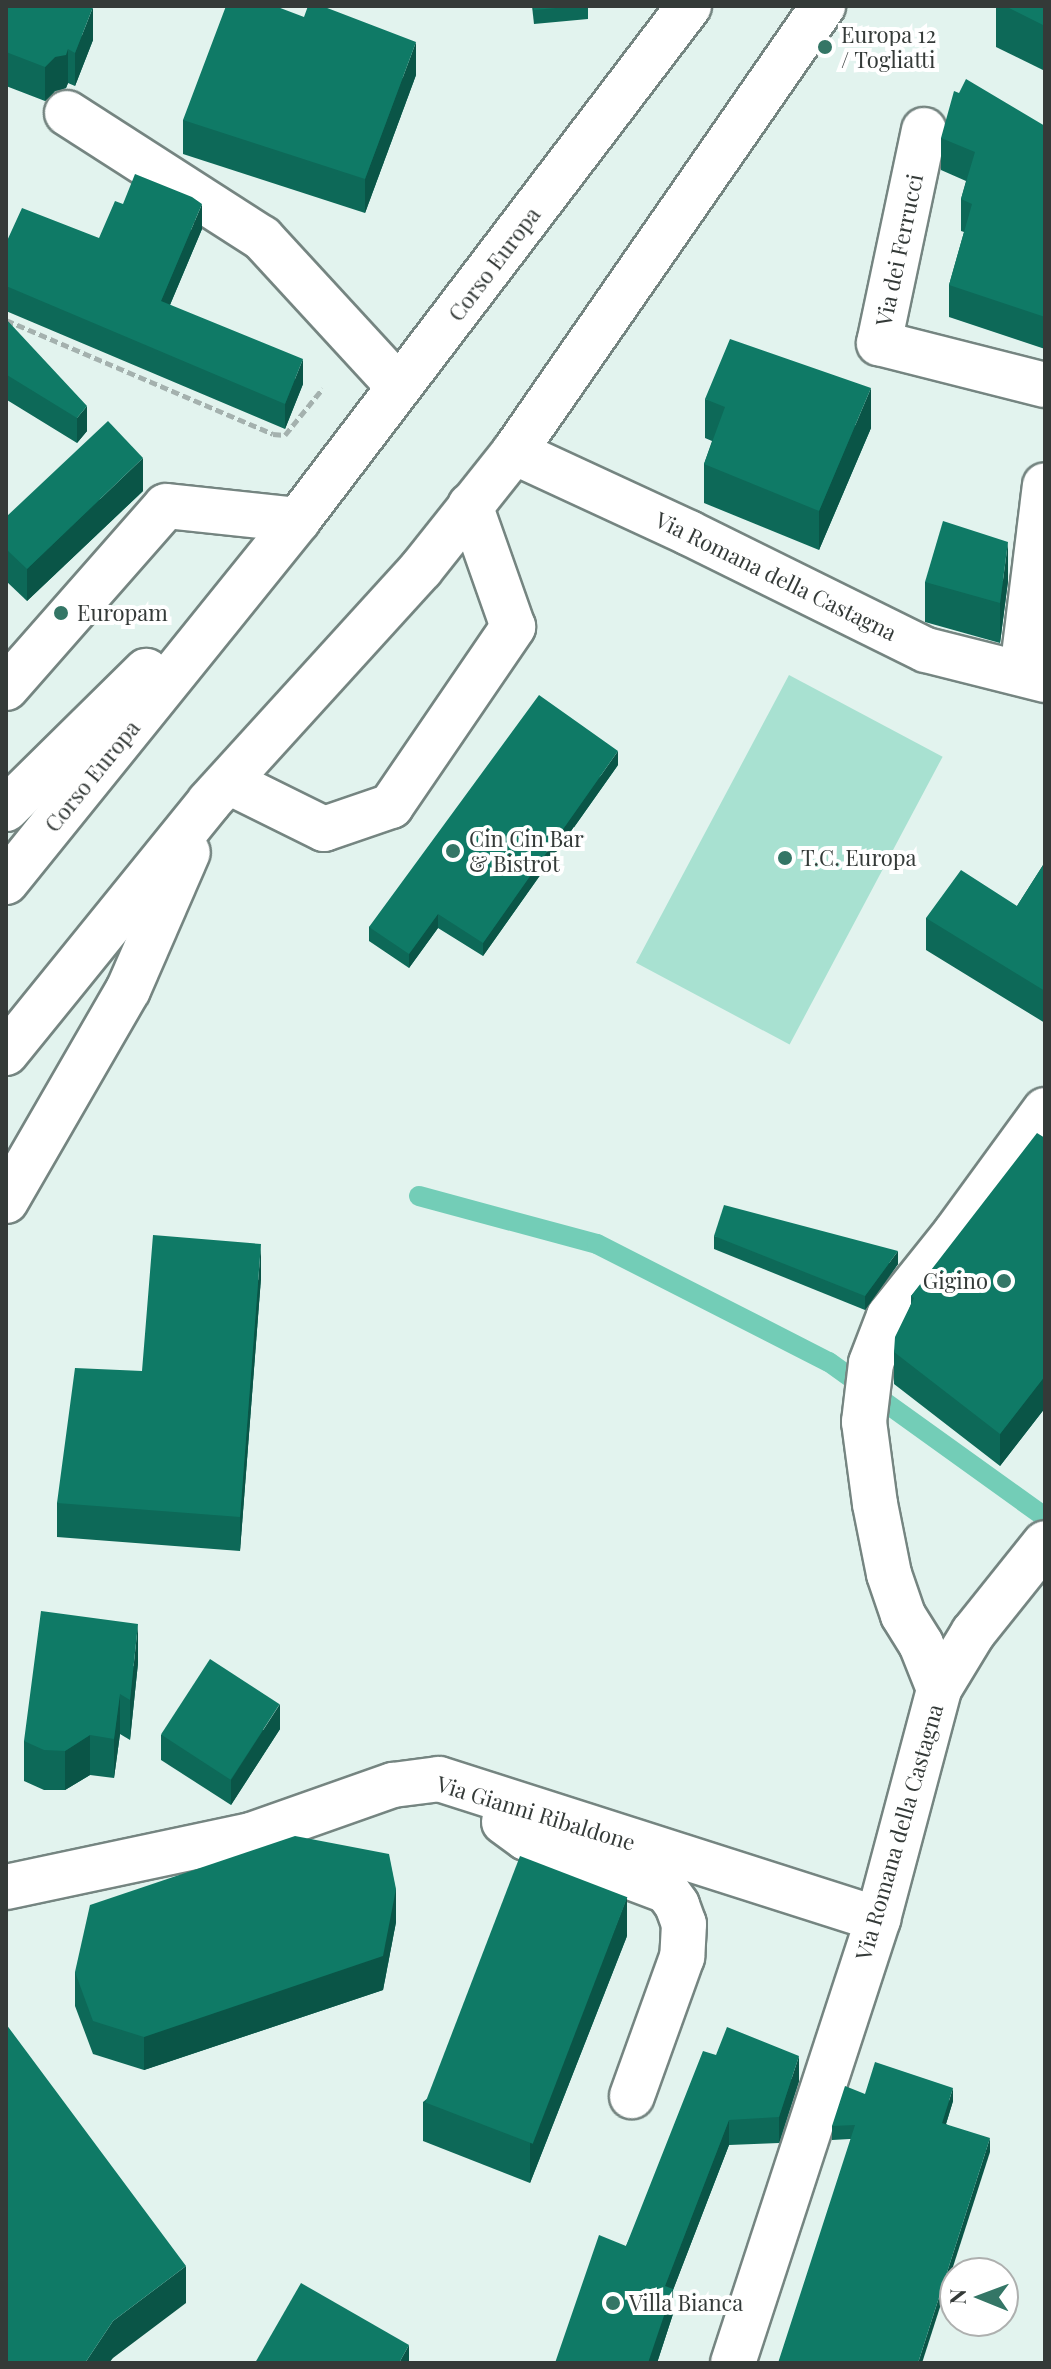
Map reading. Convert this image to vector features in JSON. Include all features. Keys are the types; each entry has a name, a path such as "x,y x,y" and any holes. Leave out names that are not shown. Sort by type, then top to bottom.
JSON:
{"street":[{"name":"Corso Europa","path":"6,882 298,520 689,6"},
{"path":"6,1053 219,792 421,569 514,452 823,6"},
{"path":"67,113 262,238 398,386"},
{"name":"Via dei Ferrucci","path":"924,130 879,343 1045,385"},
{"name":"Via Romana della Castagna","path":"514,452 689,533 926,650 1034,676"},
{"path":"1034,676 1045,485"},
{"path":"219,792 324,829 391,806 513,627 470,505"},
{"path":"6,688 166,506 298,520"},
{"path":"7,806 298,520"},
{"path":"6,1201 128,990 219,792"},
{"name":"Via Romana della Castagna","path":"733,2363 878,1919 939,1689 921,1644 903,1615 889,1574 875,1504 864,1422 871,1363 889,1316 1041,1122"},
{"path":"939,1689 973,1633 1042,1546"},
{"name":"Via Gianni Ribaldone","path":"6,1887 251,1835 393,1785 439,1779 878,1919"},
{"path":"518,1806 501,1820 509,1828 667,1891 677,1905 684,1924 682,1957 632,2096"}],"path":[{"path":"6,320 273,434 285,435 324,386"}],"green space":[{"name":"T.C. Europa","path":"789,675 943,757 790,1045 636,963"}],"building":[{"path":"6,6 93,7 75,53 68,49 66,55 55,57 45,67 6,52"},
{"path":"226,6 275,6 304,17 308,6 322,6 416,42 365,179 183,120"},
{"path":"533,6 579,6 534,10"},
{"path":"1005,6 1045,6 1045,26"},
{"path":"966,79 1045,126 1045,317 949,285 972,204 961,199 975,152 941,138 954,91 959,93"},
{"path":"135,174 202,204 161,301 303,359 285,404 6,286 6,243 22,208 99,238 115,201 123,204"},
{"path":"6,319 87,406 77,418 6,376"},
{"path":"730,339 871,388 819,511 704,464 725,407 705,399"},
{"path":"108,421 143,458 27,569 6,549 6,517"},
{"path":"943,521 1008,542 1000,603 925,582"},
{"path":"539,695 618,751 483,943 438,914 409,954 369,927"},
{"path":"1045,862 1045,991 926,918 961,870 1017,906"},
{"path":"1037,1133 1045,1138 1045,1376 1000,1434 894,1352 895,1337 914,1298 911,1296"},
{"path":"724,1205 898,1251 865,1296 714,1236"},
{"path":"153,1235 261,1244 240,1517 57,1503 75,1368 142,1371"},
{"path":"41,1611 138,1624 130,1700 120,1694 114,1739 90,1735 65,1751 44,1750 24,1741"},
{"path":"210,1659 280,1704 231,1780 161,1734"},
{"path":"295,1836 389,1854 396,1889 383,1956 144,2037 93,2021 75,1972 90,1905"},
{"path":"520,1856 627,1897 533,2144 425,2102"},
{"path":"6,2024 186,2266 113,2321 85,2363 6,2363"},
{"path":"727,2027 799,2056 779,2117 729,2120 665,2286 673,2289 648,2363 555,2363 599,2235 626,2246 703,2051 716,2055"},
{"path":"875,2062 953,2088 942,2123 990,2138 952,2257 939,2257 939,2297 918,2363 778,2363 855,2125 832,2126 845,2086 865,2094"},
{"path":"301,2283 409,2345 399,2363 255,2363"}],"waterway":[{"path":"419,1196 597,1244 829,1362 1045,1517"}],"place":[{"name":"Europa 12 / Togliatti","path":"825,47"},
{"name":"Europam","path":"61,613"},
{"name":"Cin Cin Bar & Bistrot","path":"453,851"},
{"name":"T.C. Europa","path":"785,858"},
{"name":"Gigino","path":"1004,1281"},
{"name":"Villa Bianca","path":"613,2303"}]}
